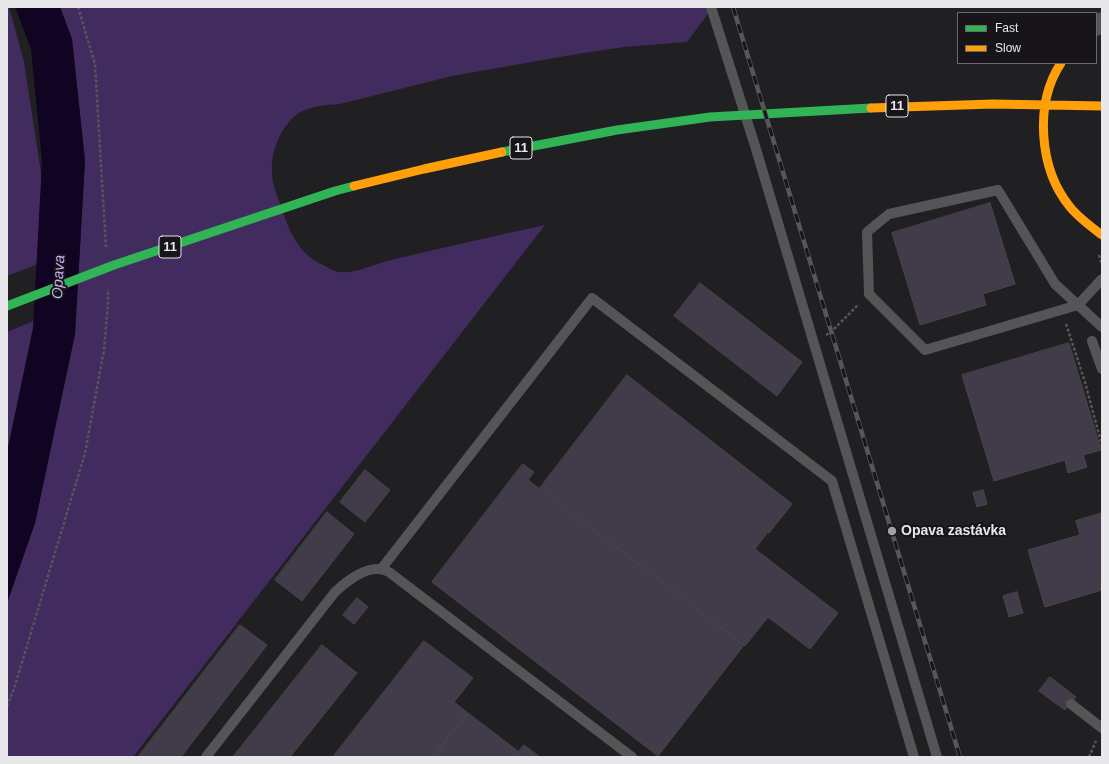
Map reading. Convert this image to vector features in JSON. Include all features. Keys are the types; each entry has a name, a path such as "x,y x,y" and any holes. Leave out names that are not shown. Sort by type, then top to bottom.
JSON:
{"main road":[{"path":"1060,64 1051,80 1046,97 1043,134 1045,152 1060,192 1071,208 1084,222 1102,235"},
{"name":"11","path":"7,306 114,265 335,191 424,169 511,150 617,130 710,117 801,111 993,104 1097,105"}],"lane":[{"path":"711,7 758,156 937,757"},
{"path":"1102,279 1078,305 925,350 869,294 867,232 889,214 998,190 1055,284 1078,305 1102,327"},
{"path":"206,757 335,592 358,575 382,568 592,298 832,481 914,757"},
{"path":"1092,341 1102,369"},
{"path":"382,568 396,577 632,757"},
{"path":"1071,704 1102,728"}],"path":[{"path":"78,7 95,64 106,255"},
{"path":"7,706 14,689 85,453 104,350 108,286"},
{"path":"824,336 831,332 869,294"},
{"path":"1078,305 1066,324 1085,382 1102,446"}],"shaded area":[{"path":"7,7 9,7 24,62 41,173 42,214 38,264 7,276"},
{"path":"60,7 713,7 687,42 624,47 452,76 340,104 314,107 299,113 287,124 278,139 273,155 273,184 287,224 296,241 309,256 335,271 351,272 391,260 545,225 133,757 7,757 7,603 35,523 75,334 85,161 72,39"},
{"path":"38,319 7,470 7,332"}],"water":[{"name":"Opava","path":"15,7 60,7 72,39 85,161 75,334 35,523 7,603 7,452 33,328 42,162 31,49"}],"building":[{"path":"990,203 1015,284 983,294 986,305 920,325 892,233"},
{"path":"700,283 802,362 777,396 674,316"},
{"path":"1069,343 1101,450 1083,455 1087,467 1068,473 1065,460 994,481 962,375"},
{"path":"627,375 792,504 755,549 838,613 810,649 768,617 745,646 540,488"},
{"path":"523,464 534,472 528,480 744,645 658,756 432,582"},
{"path":"365,470 390,490 365,522 340,502"},
{"path":"983,490 987,504 977,507 973,493"},
{"path":"327,512 354,534 302,601 275,580"},
{"path":"1102,513 1102,590 1045,607 1028,550 1080,535 1076,521"},
{"path":"1017,592 1023,613 1009,617 1003,596"},
{"path":"357,598 368,607 354,624 343,615"},
{"path":"240,625 267,645 181,757 138,757"},
{"path":"424,641 473,678 454,702 468,713 433,757 333,757"},
{"path":"322,645 357,673 290,757 233,757"},
{"path":"1050,677 1076,697 1065,710 1039,691"},
{"path":"468,713 519,752 515,757 433,757"},
{"path":"524,745 540,757 515,757"}],"railway":[{"path":"733,7 960,757"}],"traffic: fast":[{"path":"502,152 617,130 710,117 871,108"},
{"path":"7,306 114,265 354,186"}],"traffic: slow":[{"path":"1060,64 1052,79 1047,97 1044,117 1046,156 1060,192 1070,207 1102,235"},
{"path":"871,108 993,104 1102,106"},
{"path":"354,186 502,152"}],"place":[{"name":"Opava zastávka","path":"892,531"}]}
